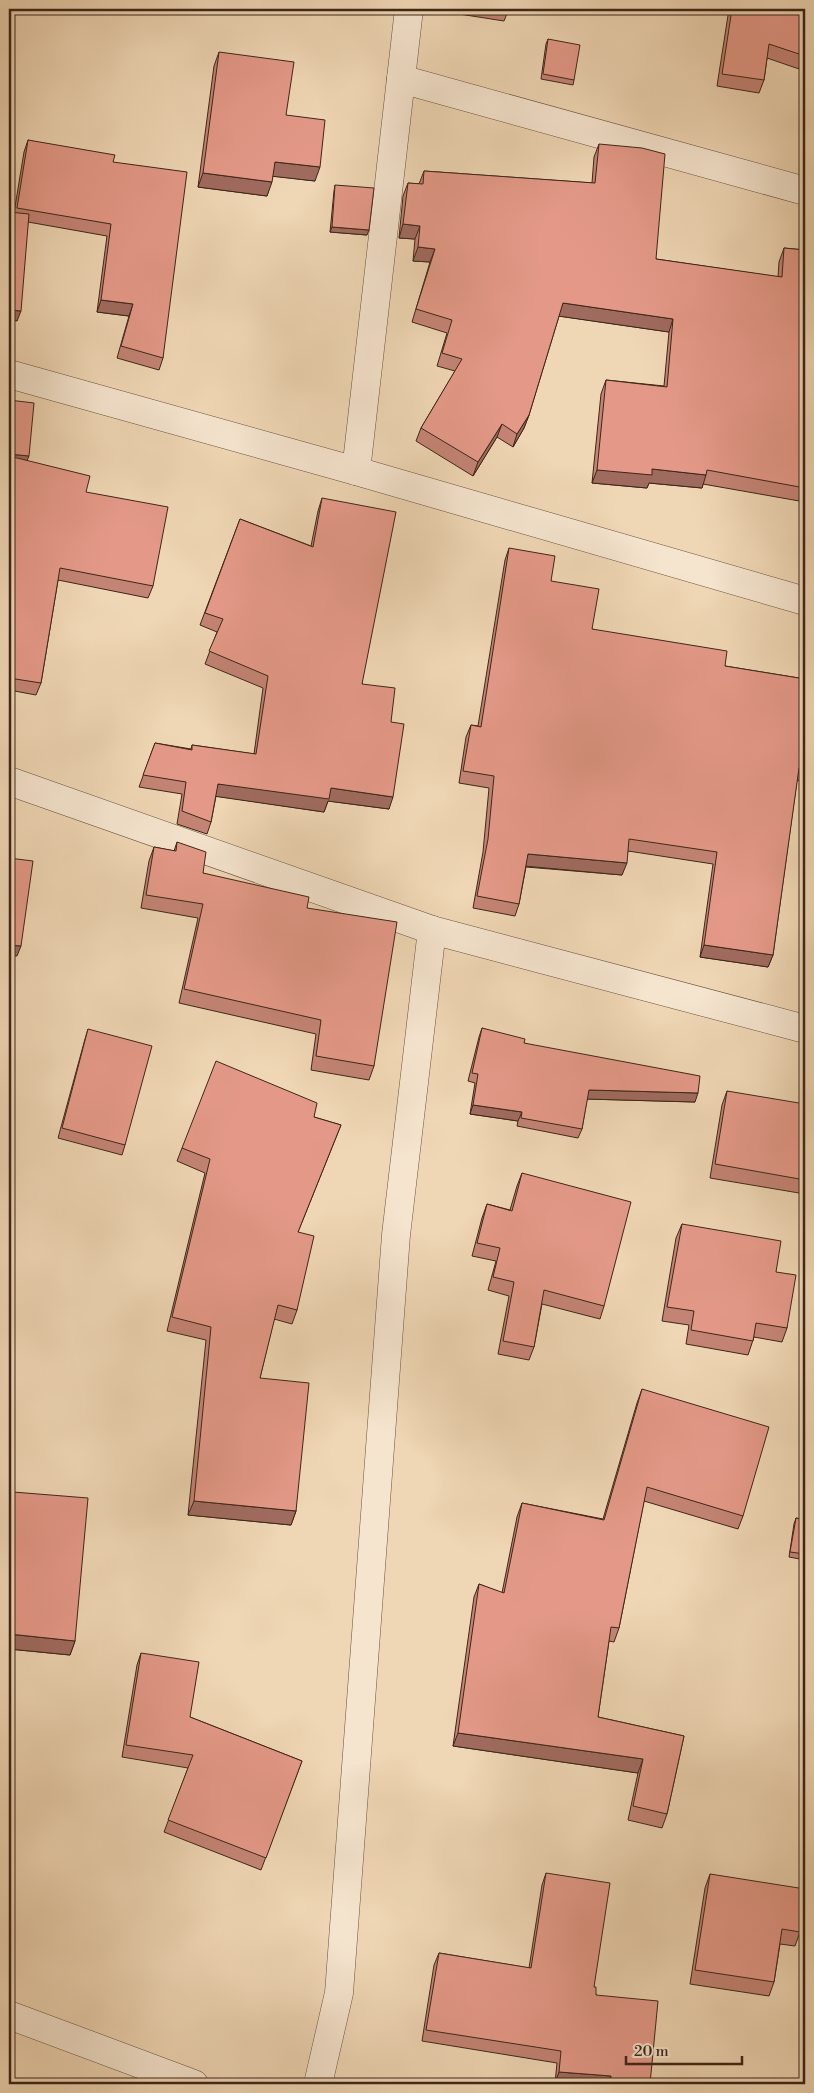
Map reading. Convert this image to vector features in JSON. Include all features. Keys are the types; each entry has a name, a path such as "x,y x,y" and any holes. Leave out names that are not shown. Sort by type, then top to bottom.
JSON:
{"street":[{"path":"356,471 409,9"},
{"path":"400,79 805,191"},
{"path":"9,374 356,471 805,601"},
{"path":"9,780 432,930 805,1029"},
{"path":"318,2084 339,1994 396,1235 432,930"},
{"path":"9,2015 194,2084"}],"building":[{"path":"732,9 805,9 805,56 769,44 764,80 722,74"},
{"path":"548,39 580,45 574,80 543,74"},
{"path":"219,52 294,62 286,115 325,120 320,167 275,162 272,182 203,173"},
{"path":"28,140 115,155 113,162 187,172 163,358 121,346 133,304 101,300 111,224 17,208"},
{"path":"599,144 642,148 665,154 656,259 782,277 784,248 805,250 805,488 707,470 706,475 652,469 652,475 597,470 606,380 667,387 673,319 563,303 529,415 517,434 502,424 478,462 421,428 462,359 442,353 452,320 416,309 435,249 418,247 420,226 403,224 408,183 423,184 424,171 595,183"},
{"path":"335,185 374,188 369,230 332,227"},
{"path":"9,212 29,214 21,311 9,310"},
{"path":"9,400 34,403 29,456 9,454"},
{"path":"9,456 90,476 86,492 168,507 153,586 60,568 41,683 9,678"},
{"path":"322,498 396,512 362,684 395,688 391,722 404,724 393,797 331,788 329,799 218,784 211,822 182,811 186,782 143,775 155,743 192,750 192,745 256,754 268,676 209,651 223,619 205,613 240,519 313,547"},
{"path":"509,548 555,556 551,581 599,589 592,629 727,651 725,666 805,679 805,769 799,768 773,955 704,945 717,852 629,839 627,863 528,854 519,904 477,896 488,839 494,776 463,771 471,725 481,727"},
{"path":"177,842 206,852 203,873 309,897 307,908 397,922 374,1066 316,1056 321,1020 184,989 203,904 146,895 154,847 176,851"},
{"path":"9,858 33,861 21,946 9,945"},
{"path":"482,1028 525,1039 524,1043 700,1076 698,1093 589,1090 582,1129 521,1118 522,1112 473,1105 478,1074 472,1073"},
{"path":"88,1029 152,1046 125,1145 62,1128"},
{"path":"216,1061 317,1103 314,1117 341,1125 298,1232 314,1236 297,1310 278,1305 260,1378 309,1383 296,1511 194,1501 211,1327 172,1317 210,1159 182,1148"},
{"path":"727,1091 805,1104 803,1135 805,1136 805,1180 715,1164"},
{"path":"522,1173 631,1202 604,1306 544,1290 534,1347 503,1341 514,1282 493,1277 500,1248 477,1243 487,1204 512,1211"},
{"path":"682,1224 781,1241 776,1272 796,1275 787,1328 756,1323 753,1341 691,1330 694,1311 667,1307"},
{"path":"642,1389 769,1427 743,1516 647,1487 619,1628 611,1627 598,1717 684,1736 667,1814 633,1806 643,1759 458,1733 479,1584 504,1593 522,1503 604,1520"},
{"path":"13,1492 88,1498 75,1641 9,1634 9,1526"},
{"path":"796,1518 805,1520 805,1554 790,1552"},
{"path":"141,1653 199,1662 190,1717 302,1761 266,1858 168,1820 193,1755 126,1745"},
{"path":"546,1873 610,1883 594,1987 596,1987 596,1995 658,2001 650,2084 610,2084 611,2076 559,2072 561,2051 426,2030 439,1953 531,1968"},
{"path":"710,1874 805,1889 800,1932 782,1929 774,1982 695,1970"}]}
